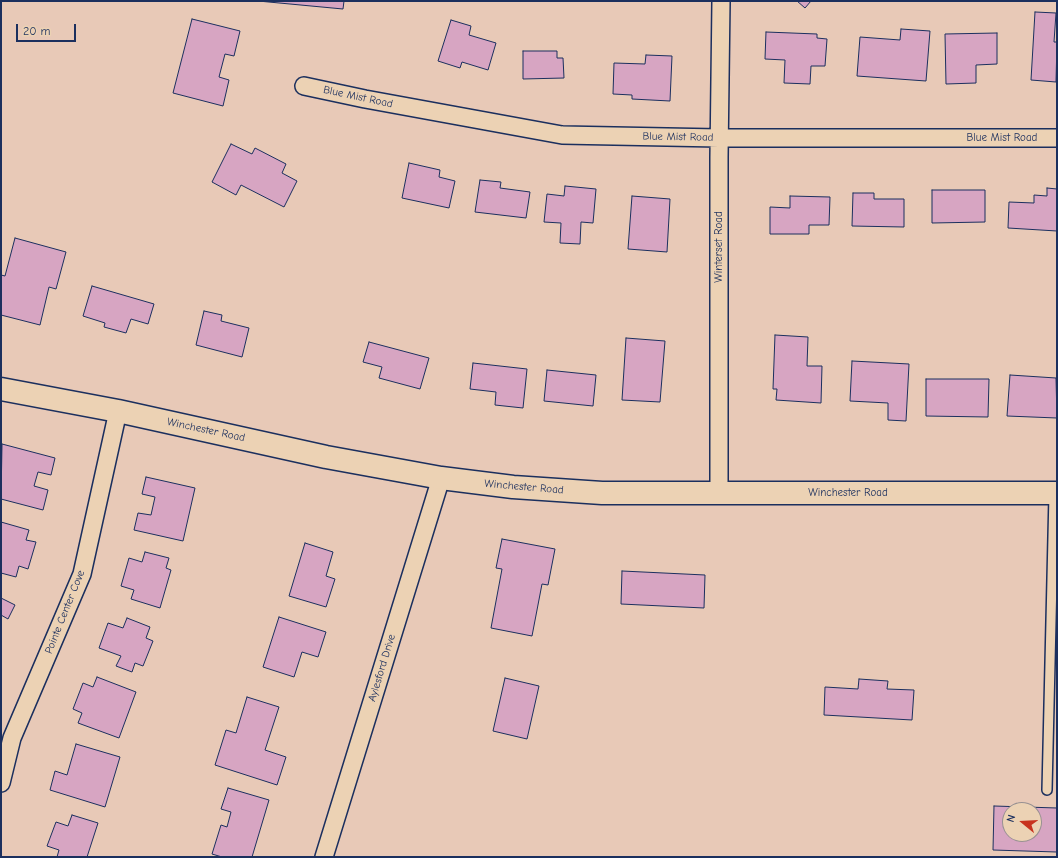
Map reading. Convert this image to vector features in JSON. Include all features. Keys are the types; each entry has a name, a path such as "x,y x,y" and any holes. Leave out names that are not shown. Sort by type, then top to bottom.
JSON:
{"street":[{"name":"Winterset Road","path":"719,493 719,138 721,1"},
{"name":"Blue Mist Road","path":"304,86 365,100 562,134 719,138 1057,138"},
{"name":"Winchester Road","path":"1,389 118,411 326,458 441,478 513,487 602,493 1056,494"},
{"name":"Pointe Center Cove","path":"1,783 12,738 82,574 118,411"},
{"name":"Aylesford Drive","path":"324,857 441,478"}],"lane":[{"path":"1047,790 1056,494"}],"building":[{"path":"258,1 344,1 343,9"},
{"path":"797,1 811,1 805,8"},
{"path":"1035,12 1056,13 1054,42 1057,42 1056,82 1031,80"},
{"path":"192,19 240,31 234,56 225,54 219,77 229,80 223,106 173,93"},
{"path":"451,20 471,26 469,35 496,43 488,70 462,62 460,68 438,61"},
{"path":"901,29 930,31 926,81 857,76 860,37 900,40"},
{"path":"766,32 817,34 817,38 827,39 825,66 811,66 810,84 784,83 785,60 765,59"},
{"path":"997,33 997,64 976,65 976,83 946,84 945,34"},
{"path":"523,51 557,51 557,58 563,58 564,78 523,79"},
{"path":"646,55 672,56 670,101 632,99 632,95 613,94 614,63 645,64"},
{"path":"231,144 252,154 255,148 286,164 282,173 297,181 284,207 241,185 236,195 212,182"},
{"path":"409,163 440,170 439,177 455,181 449,208 402,198"},
{"path":"480,180 501,182 500,188 530,192 526,218 475,212"},
{"path":"565,186 596,189 593,223 581,222 580,244 560,243 561,223 544,222 547,194 564,196"},
{"path":"1047,188 1057,189 1057,231 1008,228 1009,202 1034,203 1034,195 1047,196"},
{"path":"932,190 985,190 985,222 932,223"},
{"path":"853,193 874,193 874,199 904,199 904,227 852,226"},
{"path":"632,196 670,199 667,252 628,249"},
{"path":"790,196 830,197 829,225 809,225 809,234 770,234 770,207 790,208"},
{"path":"15,238 66,252 56,289 49,287 40,325 1,315 1,275 5,276"},
{"path":"92,286 154,304 148,324 131,319 126,333 104,327 105,323 83,316"},
{"path":"204,311 222,315 221,321 249,328 242,357 196,345"},
{"path":"775,335 808,337 807,366 822,366 821,403 776,400 777,389 773,389"},
{"path":"626,338 665,341 660,402 622,400"},
{"path":"369,342 429,358 420,389 379,378 382,367 363,362"},
{"path":"852,361 909,364 906,421 888,420 888,403 850,401"},
{"path":"473,363 527,369 523,408 495,405 496,392 470,389"},
{"path":"547,370 596,375 593,406 544,401"},
{"path":"1010,375 1056,378 1057,418 1007,416"},
{"path":"926,379 989,379 988,417 926,416"},
{"path":"2,444 55,458 51,475 38,472 34,486 48,490 43,510 1,499"},
{"path":"146,477 195,488 183,541 134,530 138,513 151,515 155,497 142,494"},
{"path":"1,522 29,530 26,540 36,542 28,569 19,566 16,577 1,573"},
{"path":"502,539 555,549 548,585 542,584 532,636 491,628 502,569 496,568"},
{"path":"305,543 333,552 326,576 335,579 326,607 289,596"},
{"path":"145,552 169,558 166,568 171,570 160,608 131,599 134,590 121,586 129,558 142,562"},
{"path":"622,571 705,575 704,608 621,604"},
{"path":"1,598 15,605 8,619 1,615"},
{"path":"279,617 326,632 318,657 302,652 294,677 263,667"},
{"path":"127,618 150,627 146,638 153,641 143,666 135,663 132,672 116,666 121,656 99,648 108,623 123,628"},
{"path":"97,677 136,692 119,738 78,723 82,713 73,709 83,683 93,687"},
{"path":"505,678 539,686 527,739 493,731"},
{"path":"859,679 888,681 887,689 914,690 912,720 824,715 825,687 858,689"},
{"path":"247,697 279,707 265,750 286,757 277,785 215,765 226,730 236,733"},
{"path":"76,744 120,757 105,807 50,790 55,771 67,775"},
{"path":"228,788 269,800 252,857 222,857 212,854 221,825 227,827 231,812 221,809"},
{"path":"994,806 1002,806 1002,842 1042,842 1042,808 1057,808 1057,852 993,850"},
{"path":"72,815 98,823 87,857 57,857 59,850 47,846 56,822 68,826"}]}
